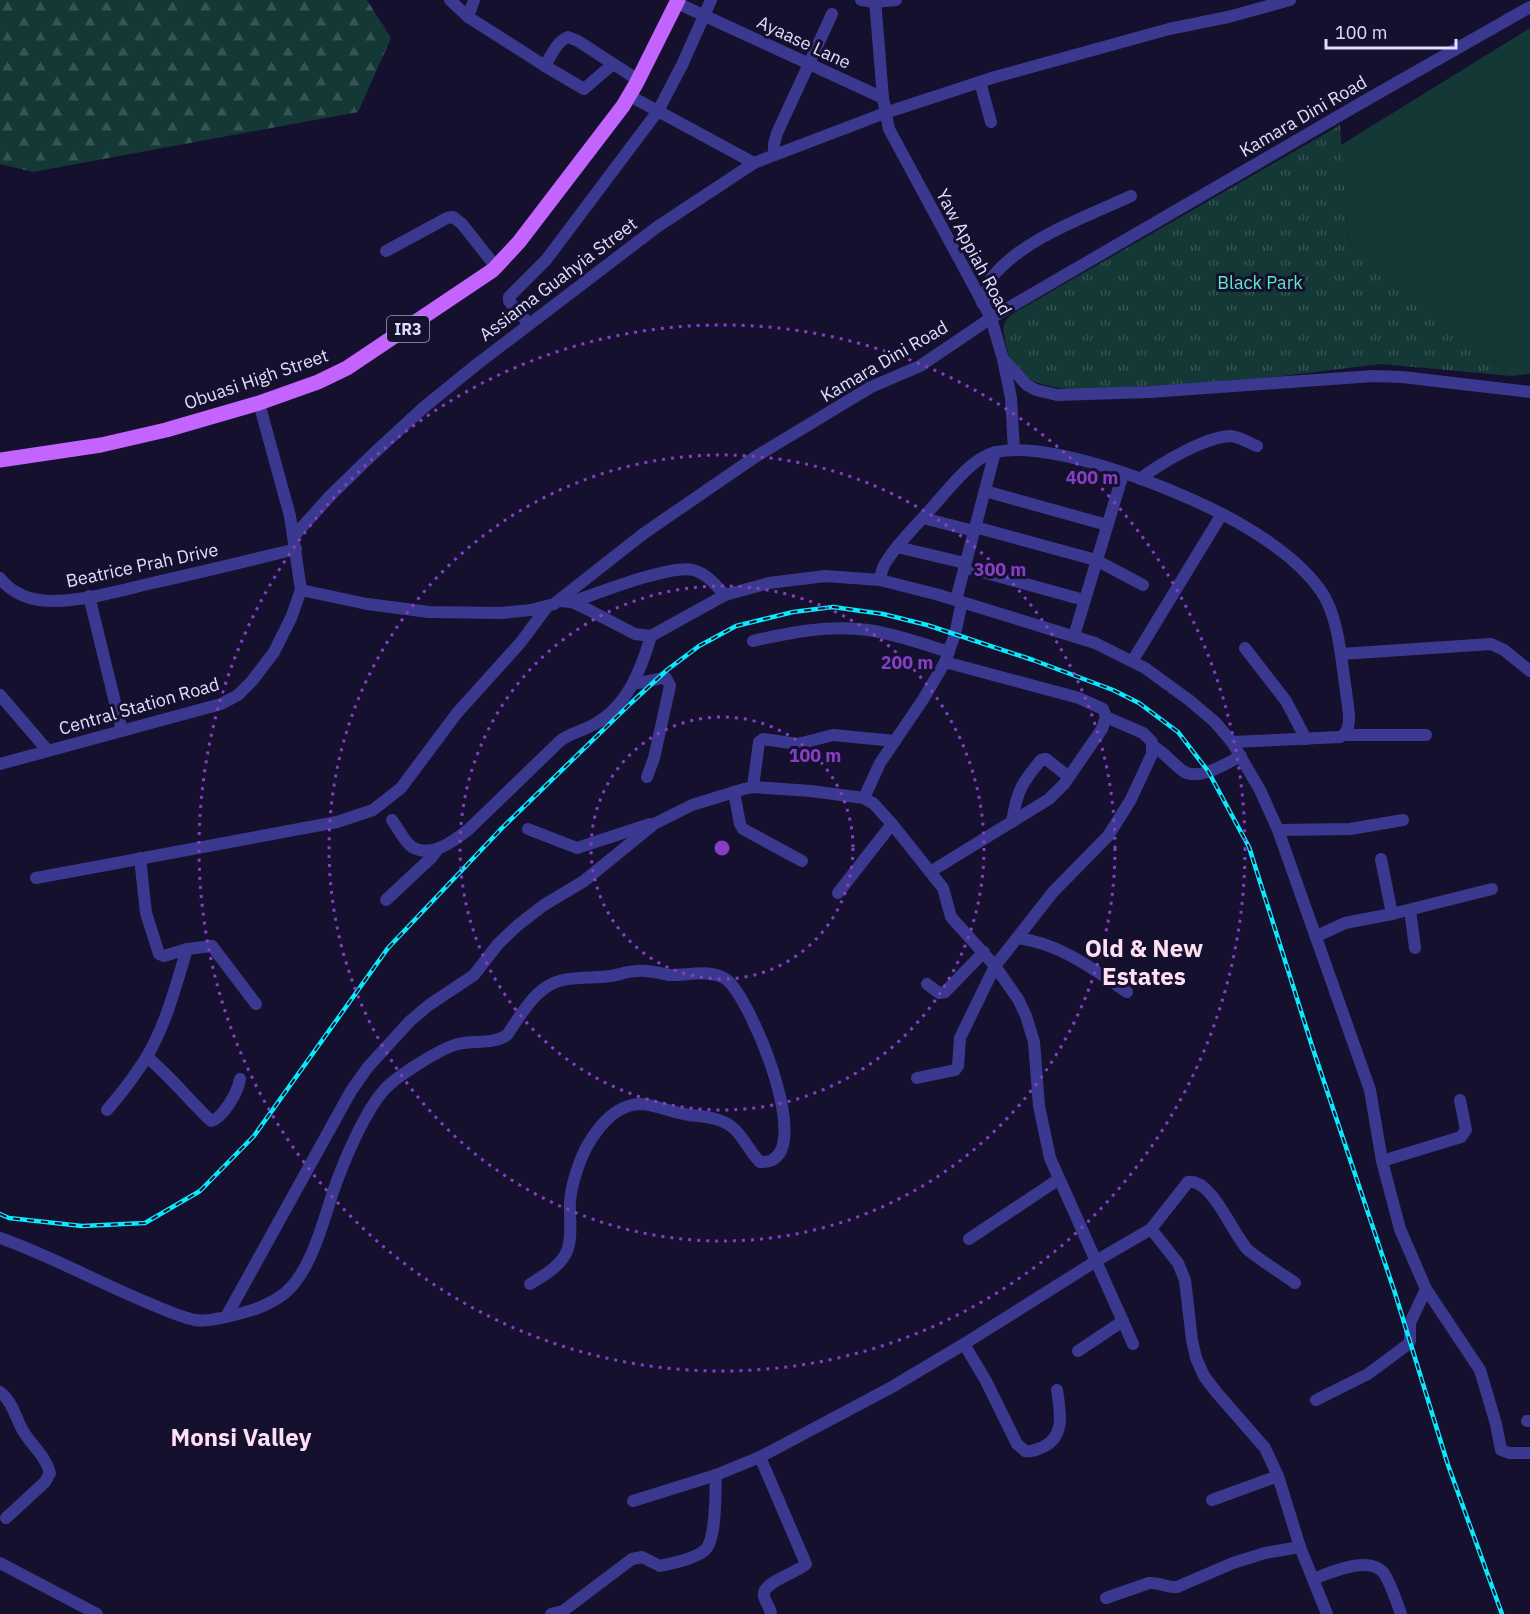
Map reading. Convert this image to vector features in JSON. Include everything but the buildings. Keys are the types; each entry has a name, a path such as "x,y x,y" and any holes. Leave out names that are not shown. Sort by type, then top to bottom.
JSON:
{"main road":[{"name":"Obuasi High Street","path":"0,460 132,438 259,403 318,382 347,368 484,278 519,242 630,96 673,3"}],"street":[{"path":"450,0 468,17 584,89 613,64"},
{"path":"468,17 474,0"},
{"path":"529,324 509,301 509,297 539,268 559,244 658,111 682,65 711,0"},
{"path":"861,0 896,0"},
{"name":"Assiama Guahyia Street","path":"295,542 350,477 423,408 657,227 754,163 885,113 980,82 1159,32 1228,17 1290,0"},
{"name":"Yaw Appiah Road","path":"875,1 883,98 889,129 990,318 1003,359 1011,398 1014,450"},
{"name":"Ayaase Lane","path":"673,3 883,98"},
{"name":"Kamara Dini Road","path":"301,590 367,604 429,612 501,613 547,607 566,601 643,534 720,480 871,387 920,366 990,318 1361,102 1530,7"},
{"path":"774,155 777,134 832,14"},
{"path":"545,66 562,40 568,37 638,80"},
{"path":"980,82 992,122"},
{"path":"630,96 754,163"},
{"path":"982,303 986,297 990,279 1020,251 1131,196"},
{"path":"386,251 447,218 453,217 462,224 496,267"},
{"path":"1003,359 1027,385 1036,390 1057,395 1150,392 1372,376 1402,377 1530,392"},
{"path":"259,403 295,542 301,590"},
{"path":"1140,479 1155,467 1206,442 1220,438 1232,436 1257,446"},
{"path":"880,580 884,565 897,547 969,467 984,456 1014,450 1056,454 1140,479 1222,514 1275,547 1311,578 1329,606 1341,654 1349,720 1344,735"},
{"path":"864,798 876,769 924,698 947,657 965,565 996,452"},
{"path":"1074,636 1123,474"},
{"path":"985,491 1107,525"},
{"path":"1133,660 1222,514"},
{"path":"923,518 1096,560 1143,585"},
{"name":"Beatrice Prah Drive","path":"0,578 4,584 22,596 40,601 108,594 295,542"},
{"path":"897,547 1084,600"},
{"path":"566,601 686,568 696,570 706,576 725,595"},
{"path":"566,601 635,634 651,636 725,595 769,583 847,576 880,580 1074,636 1133,660 1189,700 1232,742 1260,790 1278,830 1317,936 1370,1090 1382,1161 1400,1229 1426,1288 1480,1370 1501,1450 1509,1453 1530,1453"},
{"name":"Central Station Road","path":"0,764 221,704 238,695 274,652 291,618 301,590"},
{"path":"89,596 122,731"},
{"path":"36,878 337,822 373,810 401,788 457,713 521,642 547,607"},
{"path":"753,641 817,629 860,630 884,634 947,657 1079,698 1103,709 1106,717 1102,729 1057,792 930,872"},
{"path":"386,900 438,849 469,830 566,736 605,717 634,684 651,636"},
{"path":"1341,654 1491,644 1504,650 1530,670"},
{"path":"1245,648 1286,701 1306,739"},
{"path":"634,684 655,678 666,678 670,686 654,758 647,777"},
{"path":"0,695 48,751"},
{"path":"917,1078 955,1070 958,1066 960,1038 995,966 1053,892 1108,836 1130,801 1152,754 1152,742 1143,733 1106,717"},
{"path":"753,787 759,742 763,739 798,744 833,735 895,741"},
{"path":"1232,742 1331,738 1344,735 1426,735"},
{"path":"1153,746 1189,774 1197,775 1241,756"},
{"path":"1012,822 1016,797 1025,778 1041,760 1046,759 1069,777"},
{"path":"528,829 577,848 654,824 693,805 753,787 864,798 874,804 930,872 945,893 951,916 984,952 1018,999 1031,1029 1044,1136 1050,1158 1133,1344"},
{"path":"735,792 743,830 802,861"},
{"path":"392,820 412,847 423,850 438,849"},
{"path":"1278,830 1350,828 1402,820"},
{"path":"226,1317 284,1214 322,1140 368,1067 423,1010 474,975 498,944 518,925 592,875 654,824"},
{"path":"838,893 892,824"},
{"path":"140,858 147,914 159,954 164,956 187,949 212,946 256,1004"},
{"path":"1381,859 1392,914"},
{"path":"1317,936 1345,923 1410,910 1492,889"},
{"path":"1410,910 1416,948"},
{"path":"1017,938 1062,950 1127,992"},
{"path":"107,1110 147,1057 175,990 187,949"},
{"path":"927,984 939,993 945,992 984,952"},
{"path":"0,1238 62,1263 166,1311 195,1320 209,1320 258,1309 287,1292 295,1281 319,1237 347,1157 378,1098 386,1088 410,1069 454,1045 500,1040 507,1035 540,991 556,982 637,971 670,975 713,974 728,980 752,1019 769,1055 786,1126 781,1152 775,1160 768,1163 760,1162 734,1128 724,1122 642,1104 629,1107 604,1122 583,1151 570,1199 570,1242 566,1254 545,1274 530,1284"},
{"path":"147,1057 211,1121 217,1119 237,1092 240,1079"},
{"path":"1382,1161 1461,1137 1466,1130 1460,1100"},
{"path":"969,1239 1059,1179"},
{"path":"633,1501 716,1475 760,1457 892,1387 1150,1229 1188,1182 1195,1180 1217,1202 1248,1250 1295,1283"},
{"path":"1150,1229 1178,1263 1185,1280 1192,1340 1196,1358 1204,1376 1265,1448 1278,1476 1300,1547 1326,1614"},
{"path":"1316,1400 1368,1374 1407,1345 1410,1341 1410,1323 1426,1288"},
{"path":"1078,1351 1123,1321"},
{"path":"964,1344 986,1381 1017,1444 1025,1451 1033,1452 1056,1437 1061,1414 1057,1390"},
{"path":"0,1392 9,1400 23,1431 49,1466 50,1473 45,1482 6,1518"},
{"path":"760,1457 806,1564 768,1584 764,1590 764,1596 771,1614"},
{"path":"551,1614 563,1611 632,1559 642,1557 660,1566 703,1551 709,1542 716,1509 716,1475"},
{"path":"1212,1500 1278,1476"},
{"path":"1106,1598 1149,1582 1177,1587 1233,1563 1265,1553 1300,1547"},
{"path":"0,1563 97,1614"},
{"path":"1313,1579 1354,1566 1372,1566 1383,1571 1401,1614"}],"green space":[{"path":"0,0 367,0 391,38 358,112 33,172 0,164"},
{"path":"1530,28 1530,374 1511,376 1348,241 1341,145"},
{"name":"Black Park","path":"1340,125 1348,241 1511,376 1381,364 1240,381 1078,390 1052,387 1035,381 1014,366 1008,354 1004,324 1014,313"}],"railway":[{"path":"0,1214 9,1218 82,1226 145,1223 200,1191 254,1136 388,948 502,828 631,703 667,670 699,646 736,626 793,612 833,607 883,614 927,625 1033,660 1113,690 1139,703 1178,732 1208,771 1249,847 1313,1049 1395,1293 1448,1465 1502,1614"}],"district":[{"name":"Old & New Estates","path":"1144,962"},
{"name":"Monsi Valley","path":"241,1437"}]}
